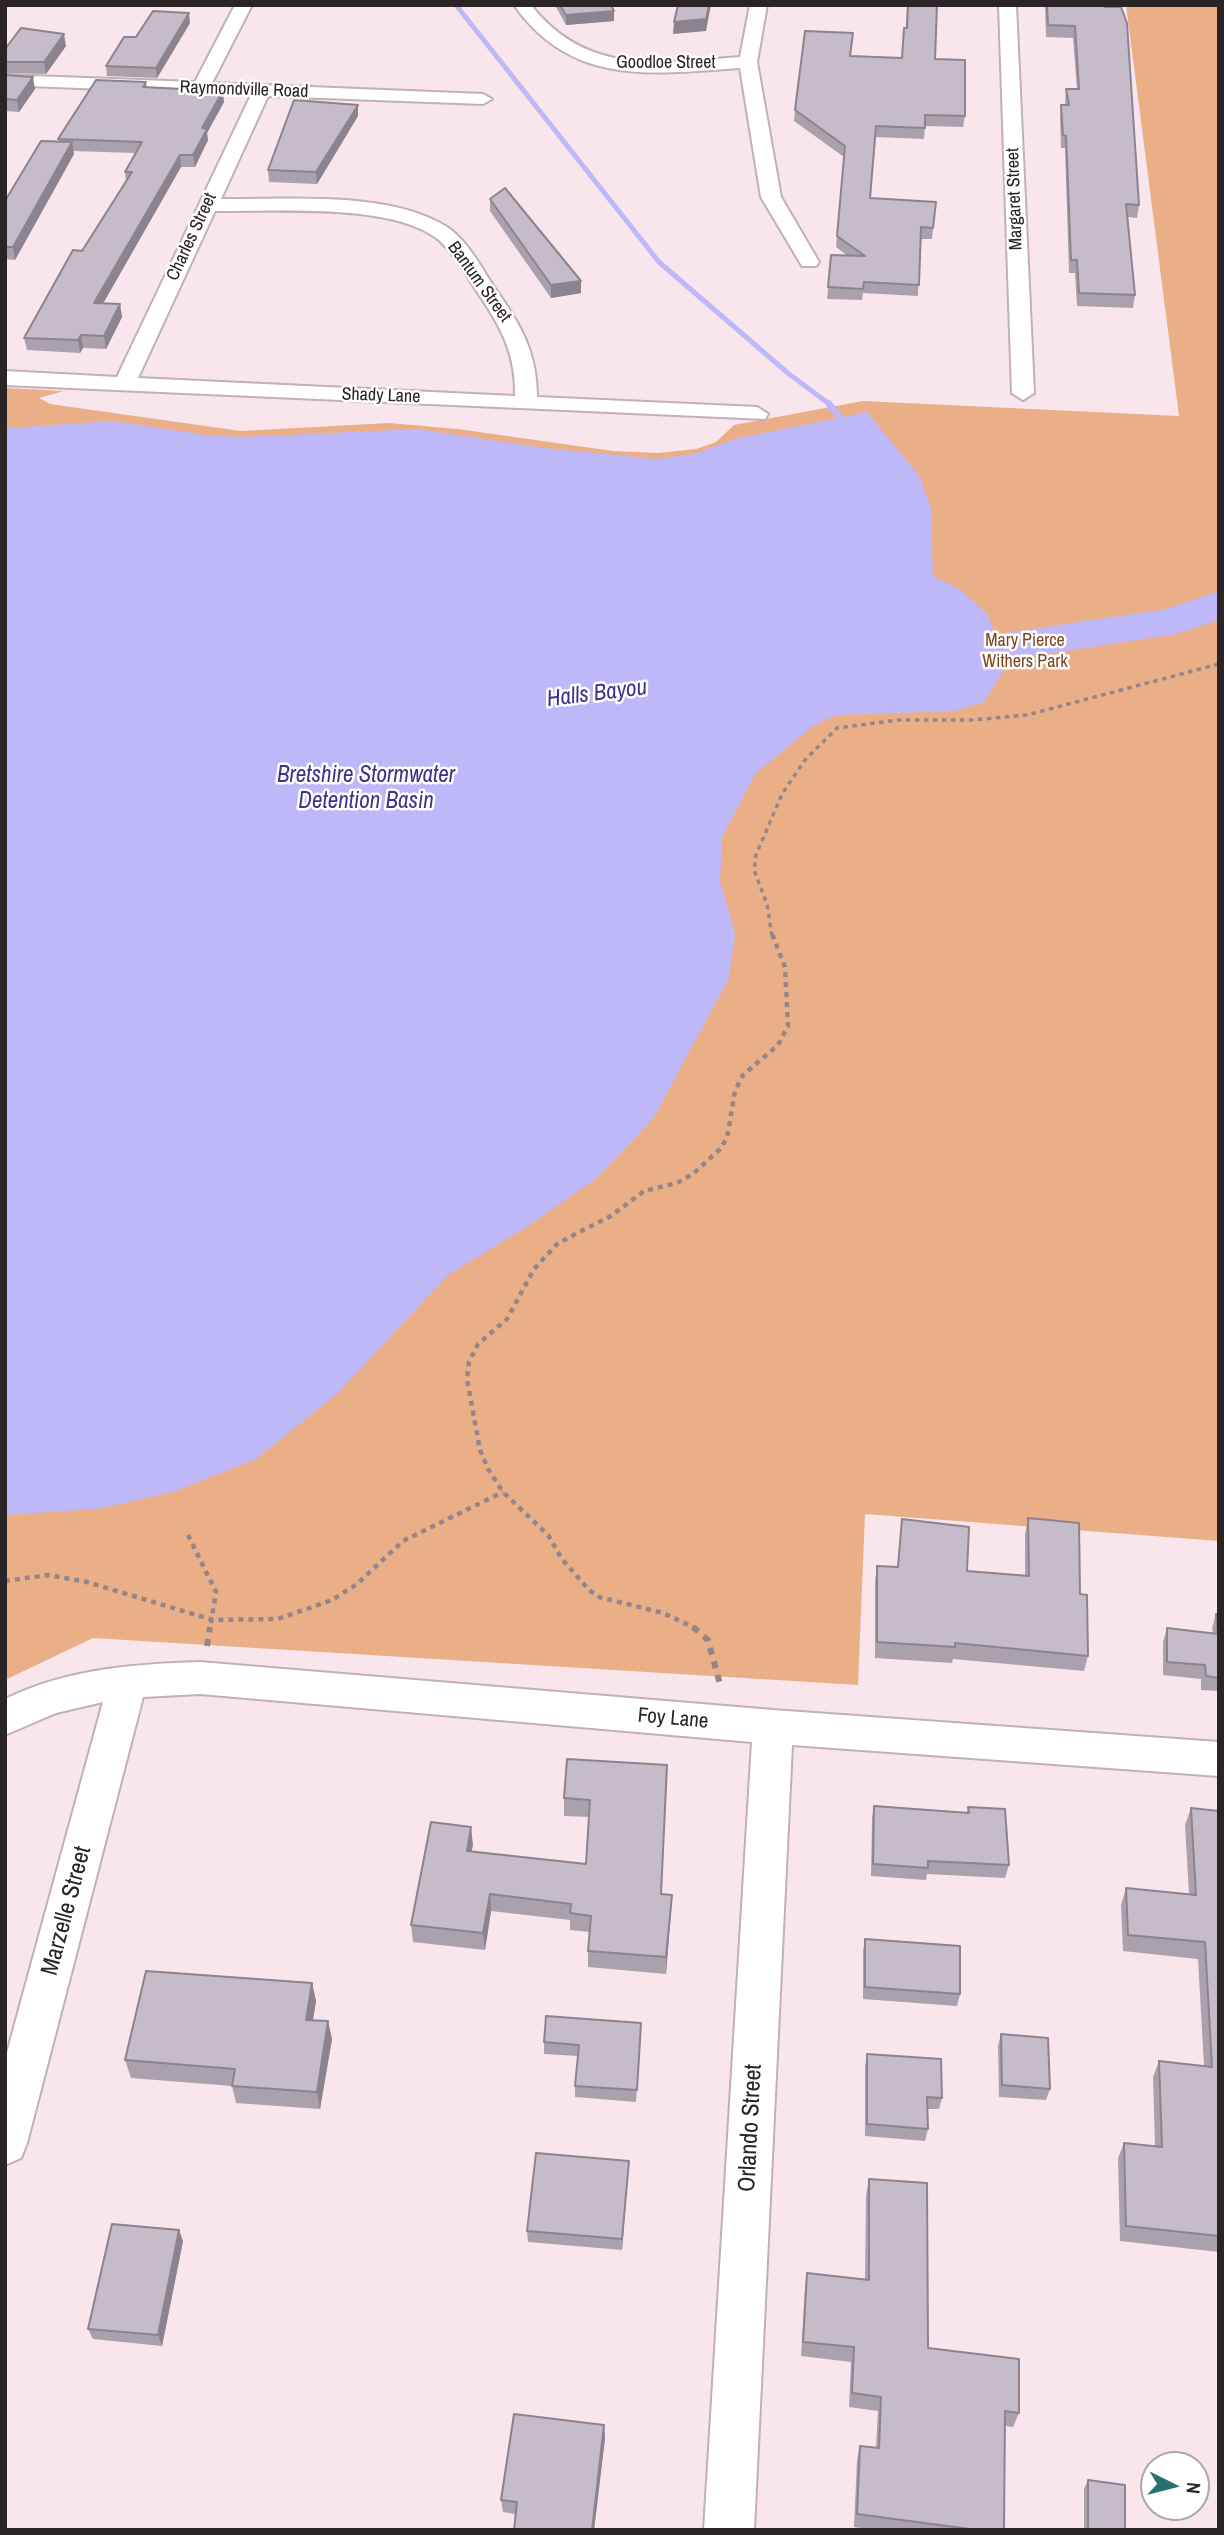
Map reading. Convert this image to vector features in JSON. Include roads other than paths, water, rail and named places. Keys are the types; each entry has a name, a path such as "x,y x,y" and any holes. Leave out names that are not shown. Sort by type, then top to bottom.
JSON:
{"street":[{"path":"200,89 244,5"},
{"name":"Goodloe Street","path":"522,5 546,36 559,47 594,62 649,67 748,62"},
{"path":"759,5 748,62 764,162 771,197 809,262"},
{"name":"Margaret Street","path":"1007,5 1023,393"},
{"name":"Raymondville Road","path":"5,80 483,99"},
{"name":"Charles Street","path":"124,385 262,90"},
{"name":"Bantum Street","path":"206,205 378,212 421,222 439,231 454,244 519,341 527,370 526,402"},
{"name":"Shady Lane","path":"5,378 757,414"},
{"name":"Foy Lane","path":"5,1718 74,1689 128,1680 200,1678 718,1723 1219,1759"},
{"name":"Marzelle Street","path":"5,2143 128,1680"},
{"name":"Orlando Street","path":"729,2530 772,1727"}],"water":[{"name":"Bretshire Stormwater Detention Basin","path":"867,412 920,477 931,510 933,576 961,590 988,615 1006,667 984,702 955,711 836,715 813,726 755,774 722,837 720,881 735,933 729,978 653,1119 597,1178 528,1226 448,1275 338,1393 256,1459 173,1492 97,1509 5,1515 5,428 114,421 206,435 244,437 417,429 545,448 656,459 695,454 734,439"}],"waterway":[{"path":"456,5 659,262 789,374 832,406"},
{"path":"829,404 847,426"},
{"name":"Halls Bayou","path":"918,660 1176,621 1219,604"}],"park label":[{"name":"Mary Pierce Withers Park","path":"1025,651"}]}
